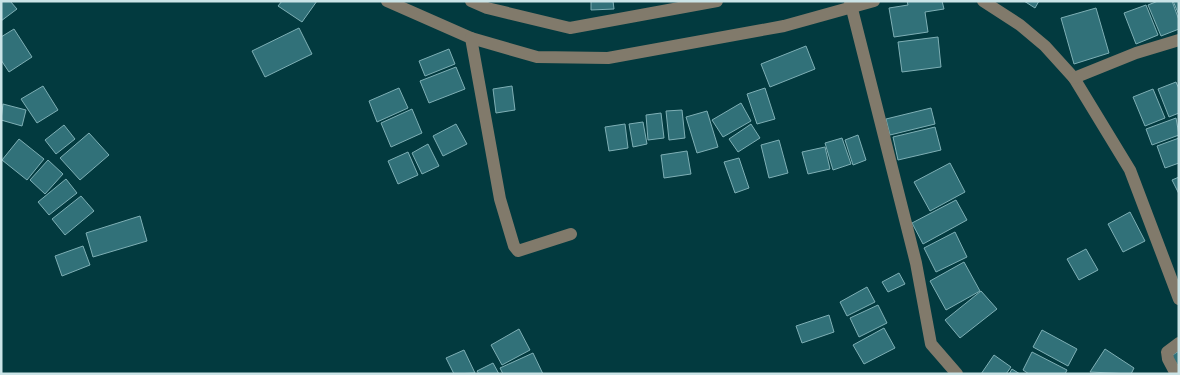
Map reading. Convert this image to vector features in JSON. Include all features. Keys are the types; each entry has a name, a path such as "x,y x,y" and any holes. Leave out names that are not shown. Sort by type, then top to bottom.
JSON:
{"street":[{"path":"387,1 471,38 537,57 608,58 784,26 850,4 874,1"},
{"path":"471,1 487,8 570,28 692,3 717,1"},
{"path":"983,1 1026,30 1045,46 1074,78 1130,170 1179,299"},
{"path":"850,4 916,263 931,344 957,374"},
{"path":"471,38 500,199 514,246 518,251 571,234"},
{"path":"1074,78 1136,53 1179,40"},
{"path":"1176,374 1168,359 1167,352 1179,343"}],"building":[{"path":"1,1 10,1 17,9 1,21"},
{"path":"282,1 317,1 302,22 278,6"},
{"path":"591,1 613,1 614,9 591,10"},
{"path":"907,1 942,1 944,9 925,12 928,32 894,37 889,8 908,5"},
{"path":"1024,1 1039,1 1035,8"},
{"path":"1158,1 1172,1 1179,20 1179,29 1161,36 1148,5"},
{"path":"1173,1 1179,1 1179,15"},
{"path":"1146,5 1158,35 1136,44 1124,13"},
{"path":"1096,8 1109,53 1074,64 1061,18"},
{"path":"299,28 312,54 265,77 252,51"},
{"path":"14,29 32,57 9,72 1,60 1,37"},
{"path":"938,37 941,67 902,72 898,42"},
{"path":"806,46 815,69 770,87 761,64"},
{"path":"449,49 455,64 425,76 419,61"},
{"path":"456,67 465,89 429,103 420,81"},
{"path":"1176,82 1179,89 1179,113 1169,117 1158,89"},
{"path":"43,86 58,110 37,123 21,99"},
{"path":"512,86 515,110 496,113 493,89"},
{"path":"399,88 408,108 377,122 369,101"},
{"path":"765,88 775,119 757,124 747,94"},
{"path":"1153,89 1165,118 1145,126 1133,97"},
{"path":"741,103 751,121 723,137 712,120"},
{"path":"3,104 26,110 22,126 1,120"},
{"path":"931,108 935,124 890,135 886,119"},
{"path":"412,109 422,133 391,147 381,123"},
{"path":"682,110 685,138 669,140 666,111"},
{"path":"707,111 718,147 697,153 686,117"},
{"path":"661,113 664,138 648,140 646,115"},
{"path":"1176,118 1179,135 1152,145 1146,129"},
{"path":"643,122 647,144 633,147 629,124"},
{"path":"456,124 467,144 443,156 433,136"},
{"path":"625,124 628,148 609,151 605,127"},
{"path":"751,124 760,138 738,152 729,139"},
{"path":"64,125 75,139 56,154 45,140"},
{"path":"935,127 941,150 898,160 893,137"},
{"path":"89,133 109,155 80,180 60,158"},
{"path":"858,135 866,160 853,165 845,140"},
{"path":"842,138 851,164 833,170 825,143"},
{"path":"1179,138 1179,163 1165,168 1157,146"},
{"path":"19,139 44,159 27,180 2,160"},
{"path":"779,140 788,173 769,178 761,145"},
{"path":"428,144 439,166 422,174 412,153"},
{"path":"825,147 830,169 808,174 802,152"},
{"path":"687,151 691,174 664,178 661,155"},
{"path":"408,152 418,175 398,184 388,161"},
{"path":"739,158 749,188 735,193 724,162"},
{"path":"48,160 63,174 45,194 30,180"},
{"path":"950,163 965,192 930,211 914,182"},
{"path":"1179,177 1179,194 1172,180"},
{"path":"66,179 77,193 49,215 38,202"},
{"path":"81,196 94,211 65,235 52,219"},
{"path":"956,200 967,220 923,244 912,223"},
{"path":"1130,212 1145,241 1123,252 1108,224"},
{"path":"140,216 147,241 93,257 86,233"},
{"path":"955,232 967,257 936,272 924,248"},
{"path":"83,246 90,265 62,276 55,256"},
{"path":"1086,249 1098,270 1079,280 1067,259"},
{"path":"964,262 980,291 946,310 930,281"},
{"path":"899,273 905,284 888,292 882,282"},
{"path":"867,287 875,302 847,316 840,302"},
{"path":"981,291 997,309 960,338 945,320"},
{"path":"878,305 887,323 859,337 850,318"},
{"path":"829,315 834,332 802,343 796,326"},
{"path":"884,328 895,348 864,364 853,345"},
{"path":"519,329 530,350 502,365 491,345"},
{"path":"1042,330 1077,349 1068,366 1033,347"},
{"path":"1105,349 1134,368 1131,374 1090,372"},
{"path":"464,350 475,373 454,374 446,358"},
{"path":"1179,351 1179,367 1171,356"},
{"path":"1032,352 1067,370 1065,374 1029,374 1023,370"},
{"path":"533,353 543,374 503,374 500,368"},
{"path":"994,355 1011,367 1006,374 981,374"},
{"path":"493,363 499,374 479,374 477,371"},
{"path":"1012,369 1020,374 1009,374"}]}
